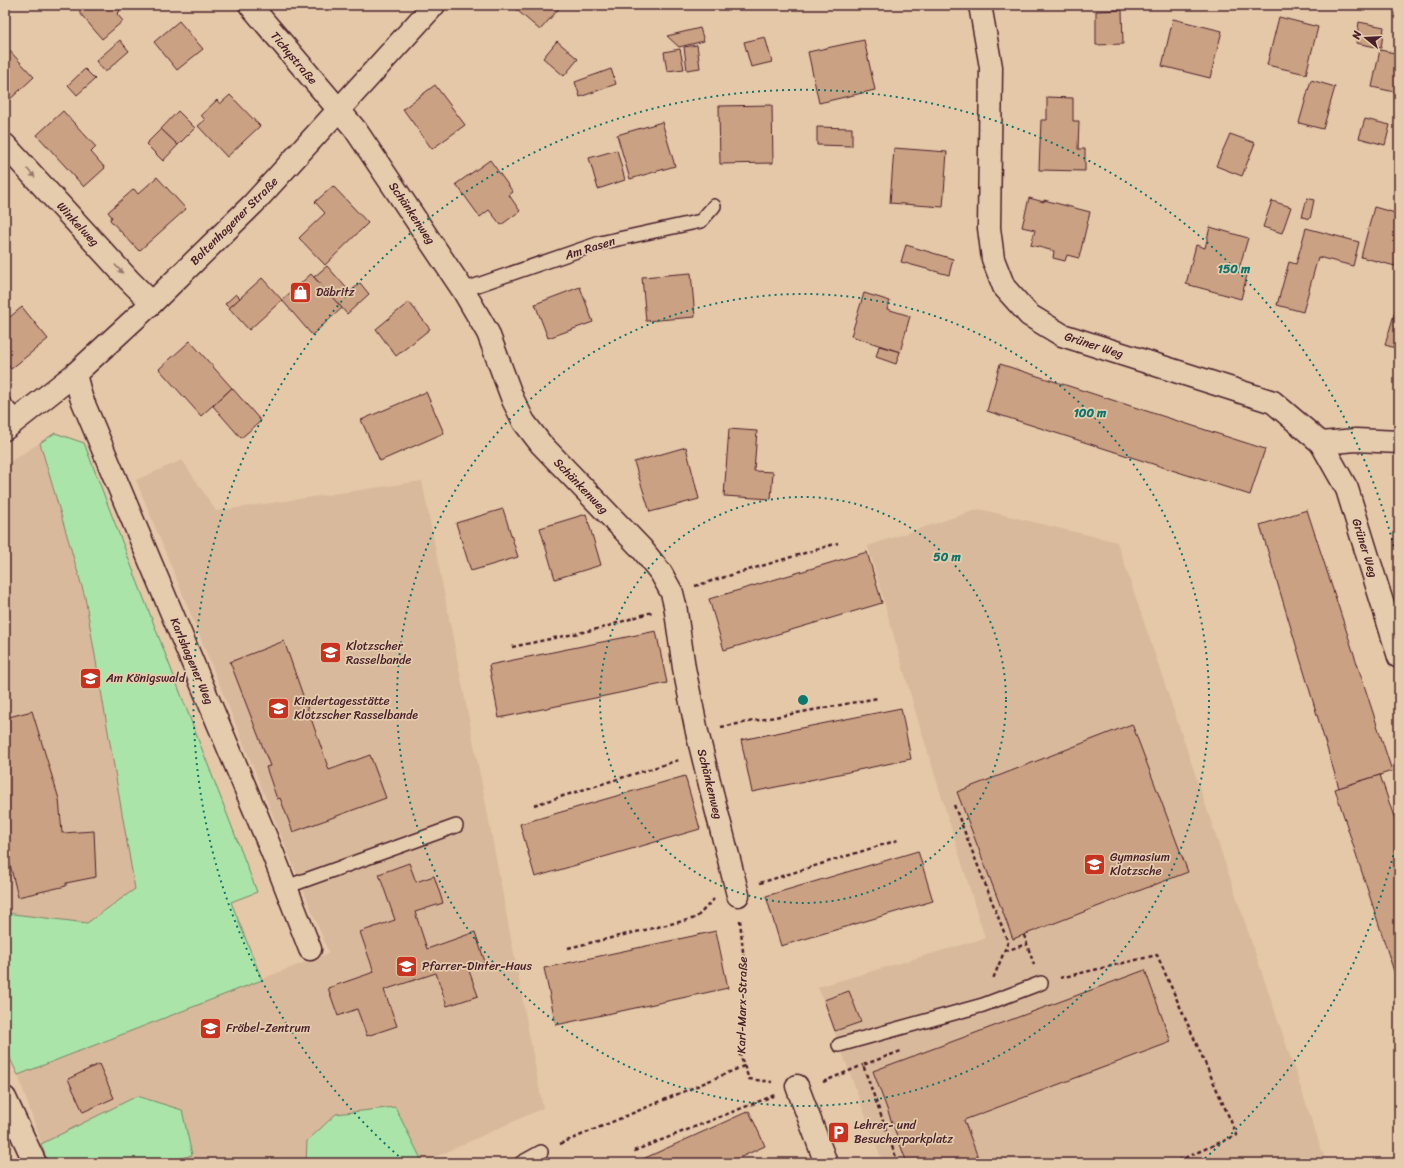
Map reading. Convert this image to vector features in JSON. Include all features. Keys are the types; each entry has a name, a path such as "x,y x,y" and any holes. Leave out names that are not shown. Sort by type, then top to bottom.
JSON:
{"street":[{"name":"Tichystraße","path":"250,5 339,110"},
{"name":"Boltenhagener Straße","path":"9,418 75,374 253,204 434,5"},
{"name":"Grüner Weg","path":"980,5 991,67 989,228 993,259 1004,287 1029,315 1062,335 1273,402 1321,443 1347,489 1399,657"},
{"name":"Schänkenweg","path":"339,110 355,129 463,290 488,333 513,400 524,422 541,444 642,549 661,573 673,599 684,668 697,732 737,887"},
{"name":"Winkelweg","path":"5,145 152,302"},
{"name":"Karlshagener Weg","path":"75,374 81,397 274,854 310,949"},
{"path":"1321,443 1356,440 1399,442"},
{"path":"798,1088 826,1163"},
{"path":"5,1098 35,1163"}],"lane":[{"name":"Am Rasen","path":"463,290 600,243 701,221 714,206"},
{"path":"286,887 456,826"},
{"path":"839,1046 983,1005 1041,983"},
{"path":"521,1163 541,1152"}],"path":[{"path":"512,647 602,628 673,599 838,543"},
{"path":"697,732 878,698"},
{"path":"534,805 702,753"},
{"path":"568,948 696,918 737,887 898,840"},
{"name":"Karl-Marx-Straße","path":"737,887 744,962 744,1008 739,1052 749,1079 798,1088"},
{"path":"1024,935 1041,983 1157,955 1237,1135 1173,1163"},
{"path":"1004,951 1027,944"},
{"path":"634,1151 798,1088 863,1065"},
{"path":"541,1152 744,1066"}],"shaded area":[{"path":"55,433 84,443 257,892 231,902 262,979 329,953 136,480 182,460 216,511 422,481 484,795 543,1108 422,1163 48,1163 18,1075 5,1048 5,465"},
{"name":"Gymnasium Klotzsche","path":"979,509 1117,542 1326,1163 883,1163 818,987 985,938 917,717 868,546"}],"green space":[{"name":"Am Königswald","path":"55,433 84,443 257,892 231,902 262,980 18,1075 5,1048 5,913 87,923 135,889 85,597 40,443"},
{"path":"5,555 9,633 5,646"},
{"path":"137,1096 182,1110 192,1155 165,1163 48,1163 41,1144"},
{"path":"395,1107 423,1163 306,1163 307,1141 336,1114"}],"building":[{"path":"87,5 114,5 120,11 117,14 123,21 102,39 79,12"},
{"path":"511,5 562,5 540,30"},
{"path":"1122,10 1123,44 1096,45 1096,11"},
{"path":"1279,17 1318,27 1306,74 1267,65"},
{"path":"1173,19 1222,31 1210,78 1162,66"},
{"path":"179,21 203,49 177,70 154,42"},
{"path":"1359,22 1384,27 1381,48 1356,43"},
{"path":"700,28 704,41 679,47 667,36"},
{"path":"765,37 772,62 751,67 744,42"},
{"path":"120,40 129,51 105,72 96,61"},
{"path":"864,40 875,90 819,103 808,52"},
{"path":"557,41 578,59 564,76 543,58"},
{"path":"697,45 700,68 687,70 684,47"},
{"path":"6,47 34,77 6,103 5,49"},
{"path":"680,49 684,69 667,71 664,52"},
{"path":"1380,50 1399,54 1399,93 1372,87"},
{"path":"85,69 95,79 77,95 68,85"},
{"path":"611,69 616,84 580,97 575,82"},
{"path":"1311,80 1335,87 1323,129 1299,123"},
{"path":"435,85 465,125 432,149 403,109"},
{"path":"230,95 260,126 227,157 198,126 205,120 201,115 217,100 220,104"},
{"path":"1047,97 1073,98 1073,121 1079,121 1078,149 1085,149 1085,171 1039,170 1041,120 1047,120"},
{"path":"772,105 773,163 720,164 719,106"},
{"path":"63,111 96,147 91,152 105,168 84,187 37,135"},
{"path":"178,111 195,128 178,145 161,129"},
{"path":"1365,119 1390,125 1385,145 1359,138"},
{"path":"662,122 675,166 630,179 617,135"},
{"path":"817,127 852,128 852,146 817,145"},
{"path":"161,129 178,145 163,161 146,144"},
{"path":"1230,134 1255,143 1242,176 1216,166"},
{"path":"894,148 947,152 943,207 890,203"},
{"path":"617,150 625,180 598,189 589,158"},
{"path":"490,160 513,192 509,195 520,211 501,225 489,210 480,217 456,184"},
{"path":"157,177 186,209 139,251 110,220 112,217 108,212 134,189 138,194"},
{"path":"333,186 368,223 325,265 299,238 325,213 315,202"},
{"path":"1029,198 1044,202 1044,200 1090,212 1079,258 1067,255 1065,261 1053,258 1054,251 1031,245 1035,230 1022,227"},
{"path":"1307,198 1314,200 1310,219 1302,217"},
{"path":"1272,201 1291,207 1282,233 1263,227"},
{"path":"1374,207 1399,214 1399,267 1361,257"},
{"path":"1210,227 1248,238 1238,272 1247,275 1241,299 1186,284 1196,245 1205,248"},
{"path":"1306,228 1359,242 1353,266 1318,257 1303,312 1277,305 1289,262 1296,264"},
{"path":"906,245 953,259 949,275 901,262"},
{"path":"327,266 350,292 360,283 369,294 347,314 314,277"},
{"path":"691,273 695,317 646,321 642,277"},
{"path":"311,274 342,308 312,335 282,300"},
{"path":"262,278 282,300 249,330 229,308"},
{"path":"580,287 593,322 548,338 535,304"},
{"path":"864,293 890,301 887,309 910,316 900,352 851,336"},
{"path":"236,294 240,298 229,308 225,304"},
{"path":"409,302 430,329 396,356 376,329"},
{"path":"22,307 48,339 11,369 5,361 5,321"},
{"path":"1396,308 1399,309 1399,349 1385,345"},
{"path":"190,341 232,388 201,416 159,369"},
{"path":"879,346 900,352 896,364 876,357"},
{"path":"1000,364 1265,449 1250,495 987,411"},
{"path":"232,388 261,421 241,438 213,406"},
{"path":"426,392 444,433 380,461 361,420"},
{"path":"729,429 757,431 754,471 773,472 771,499 724,496"},
{"path":"686,447 699,499 650,512 634,462"},
{"path":"503,509 518,557 471,571 456,523"},
{"path":"1307,510 1392,771 1339,788 1260,525"},
{"path":"586,514 601,565 555,579 540,528"},
{"path":"867,552 882,603 724,650 709,599"},
{"path":"656,631 667,683 499,718 489,665"},
{"name":"Kindertagesstätte Klotzscher Rasselbande","path":"284,641 329,770 370,755 386,798 293,832 280,798 277,799 266,767 270,766 230,662"},
{"path":"901,708 911,759 752,792 741,740"},
{"path":"32,711 59,799 62,833 94,831 96,877 66,883 66,886 18,897 5,844 5,718"},
{"path":"1132,724 1188,872 1013,939 957,792"},
{"path":"1380,775 1399,832 1399,987 1335,789"},
{"path":"685,776 700,829 535,877 520,824"},
{"path":"918,851 933,901 781,946 766,896"},
{"path":"409,863 416,882 434,876 443,903 415,912 427,949 475,932 485,962 468,968 478,996 447,1006 436,973 384,990 397,1026 367,1036 357,1009 338,1016 328,988 374,972 360,932 395,920 379,874"},
{"path":"716,931 728,988 556,1025 544,968"},
{"path":"1145,970 1171,1042 964,1120 980,1163 907,1163 873,1071"},
{"path":"849,991 861,1022 835,1031 824,1000"},
{"path":"99,1064 114,1098 83,1112 68,1079"},
{"path":"749,1111 765,1146 728,1163 634,1163"}],"place":[{"name":"Däbritz","path":"300,292"},
{"name":"Klotzscher Rasselbande","path":"331,653"},
{"name":"Am Königswald","path":"90,678"},
{"name":"Kindertagesstätte Klotzscher Rasselbande","path":"278,708"},
{"name":"Gymnasium Klotzsche","path":"1094,864"},
{"name":"Pfarrer-Dinter-Haus","path":"406,966"},
{"name":"Fröbel-Zentrum","path":"211,1028"},
{"name":"Lehrer- und Besucherparkplatz","path":"838,1132"}]}
